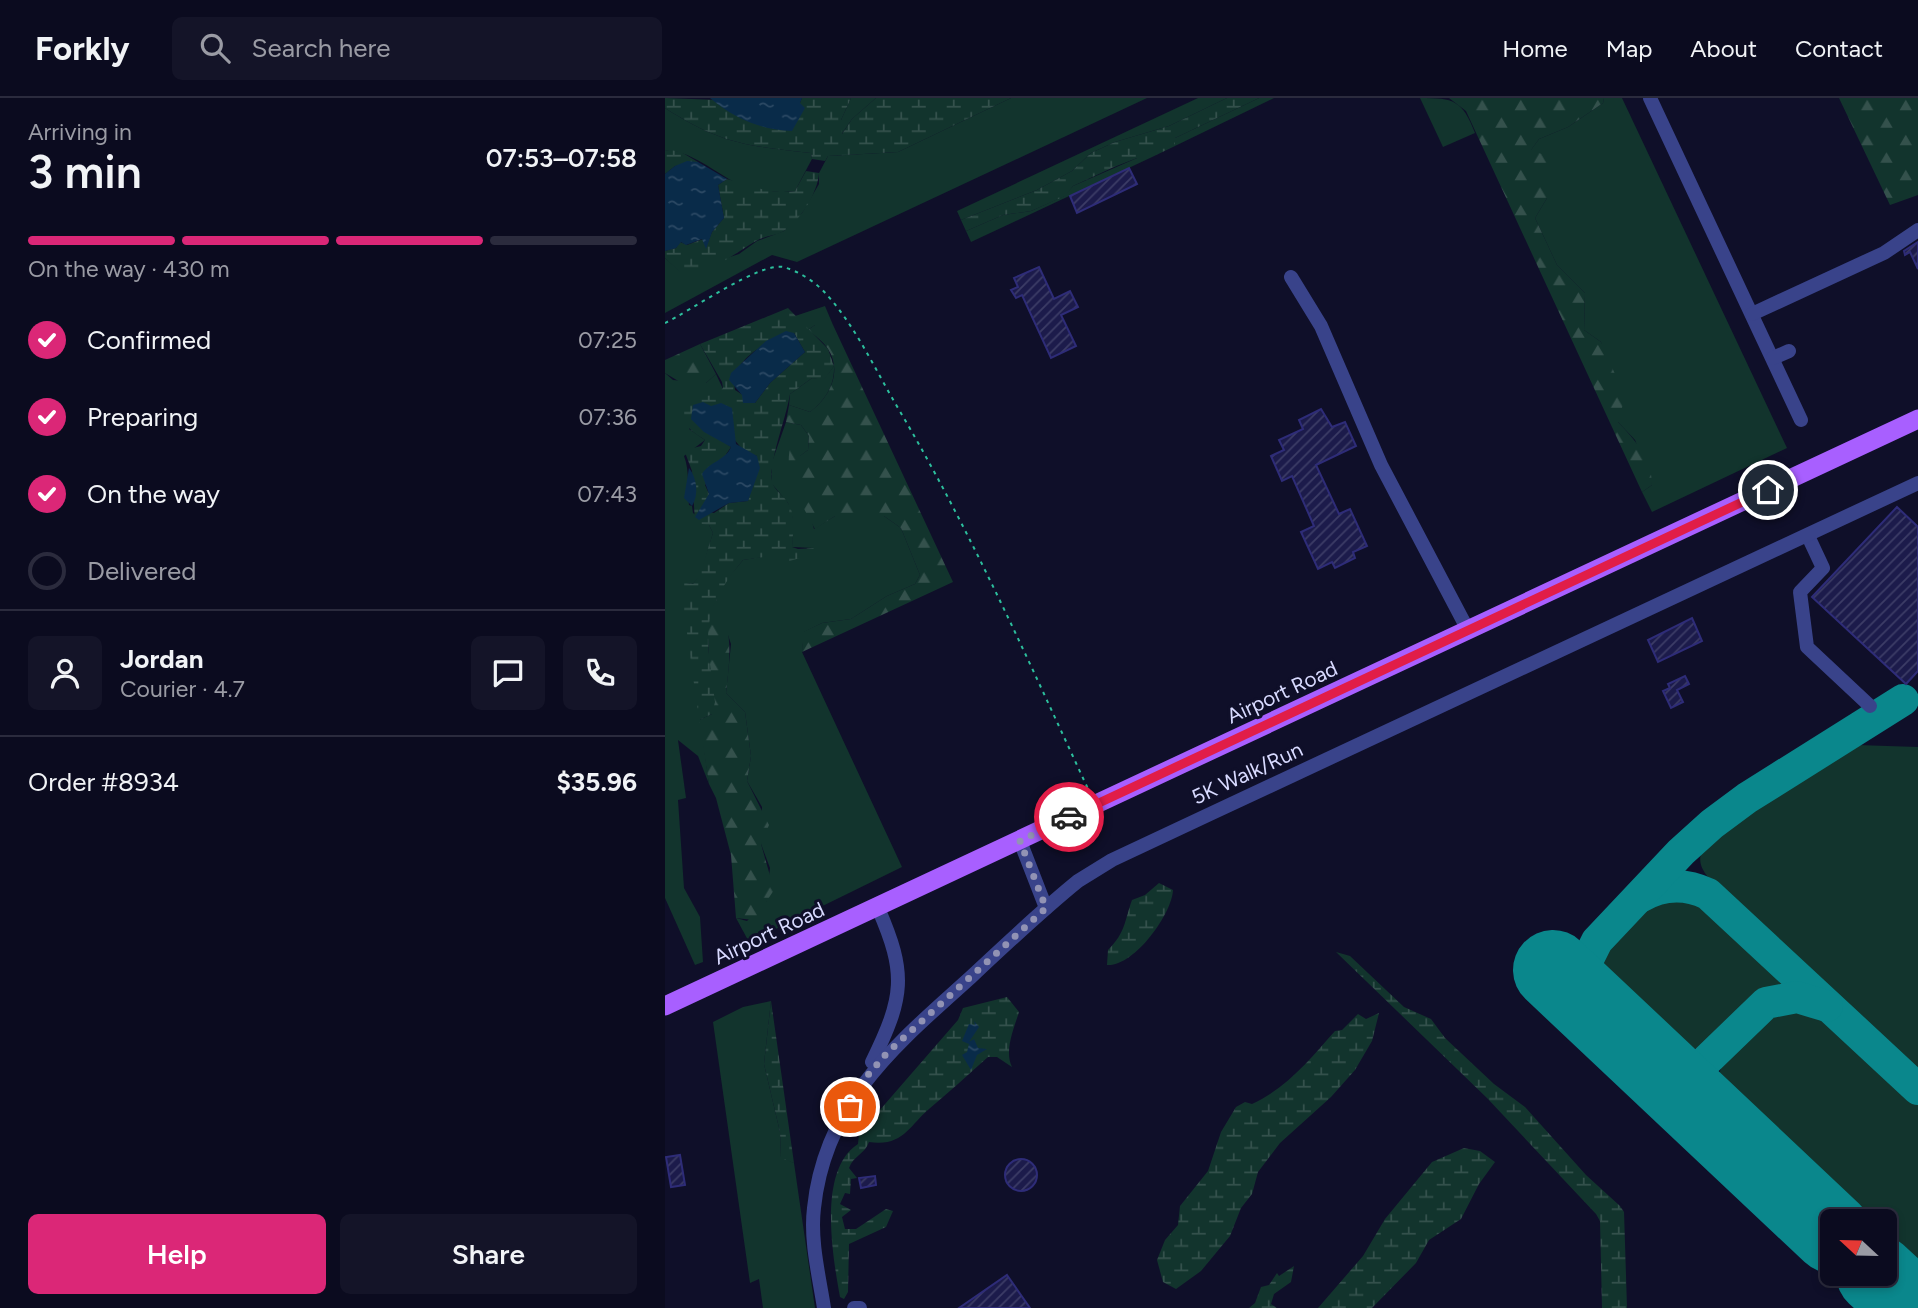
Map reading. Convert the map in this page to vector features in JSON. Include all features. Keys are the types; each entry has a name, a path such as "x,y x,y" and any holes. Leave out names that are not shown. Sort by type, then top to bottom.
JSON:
{"main road":[{"name":"Airport Road","path":"665,1006 1918,419"}],"lane":[{"path":"1650,98 1801,420"},
{"path":"1752,314 1884,253 1918,230"},
{"path":"1291,277 1321,326 1381,465 1468,630"},
{"path":"1773,358 1789,351"},
{"name":"5K Walk/Run","path":"824,1308 814,1234 815,1197 827,1154 862,1082 898,1042 1078,881 1112,860 1918,483"},
{"path":"1808,536 1823,568 1800,592 1807,647 1870,706"},
{"path":"1020,841 1046,908"},
{"path":"862,1082 890,1021 899,989 897,954 878,908"},
{"path":"855,1308 860,1308"}],"path":[{"path":"665,323 766,268 779,266 792,270 826,294 844,317 934,468 1095,805"}],"green space":[{"path":"665,98 800,103 802,98 851,98 841,120 842,134 852,119 876,98 1011,98 898,152 828,156 825,161 812,159 811,153 751,145 719,136 665,108"},
{"path":"851,98 876,98 852,119 841,135 841,120"},
{"path":"1011,98 1147,98 797,262 772,255 665,313 665,258 682,273 739,254 757,241 784,231 802,213 819,184 819,173 828,156 898,152"},
{"path":"1198,98 1227,98 1169,126 1115,142 1091,153 1072,171 1037,190 961,220 957,211"},
{"path":"1227,98 1259,98 1175,138 1175,146 1150,158 1137,158 1114,167 1073,186 1065,196 1031,211 1003,215 966,231 961,220 1037,190 1072,171 1091,153 1115,142 1169,126"},
{"path":"1259,98 1274,98 1175,146 1175,138"},
{"path":"1420,98 1449,100 1455,103 1466,114 1475,133 1443,147"},
{"path":"1449,98 1604,98 1603,103 1568,127 1539,139 1531,150 1542,154 1553,174 1547,198 1535,218 1557,265 1585,293 1584,330 1601,342 1625,397 1618,422 1636,443 1649,467 1652,485 1642,492 1466,111"},
{"path":"1604,98 1622,98 1787,448 1652,512 1642,492 1652,485 1635,440 1618,422 1601,342 1584,330 1585,293 1557,265 1535,218 1547,198 1530,151 1539,139 1568,127 1603,103"},
{"path":"1839,98 1918,98 1918,195 1890,205"},
{"path":"665,108 719,136 751,145 811,153 812,159 795,191 770,192 745,187 684,154 665,151"},
{"path":"665,151 681,152 698,162 675,166 665,174"},
{"path":"1137,158 1150,158 971,242 966,231 1003,215 1031,211 1064,196 1073,186"},
{"path":"806,171 819,173 815,189 801,214 782,232 759,239 721,262 693,273 682,274 665,258 665,251 676,248 680,242 687,245 703,239 706,247 712,232 724,218 718,185 727,179 769,191 786,192 795,191"},
{"path":"825,306 833,325 815,325 808,330 795,316"},
{"path":"788,308 828,349 834,366 824,380 812,378 790,394 772,472 776,490 791,508 792,547 814,548 807,556 779,564 771,556 743,560 728,579 718,596 709,627 708,643 715,702 712,714 699,720 680,582 693,584 699,576 713,533 709,525 695,523 692,471 683,447 689,443 693,448 701,446 705,440 689,428 684,410 690,401 717,395 723,388 700,344","holes":["794,333 805,352 770,383 755,403 735,390 738,369 753,352","733,438 743,450 757,456 748,501 729,503 714,513 701,511 709,494 705,485 731,447 719,439"]},
{"path":"815,325 833,325 953,582 802,652 803,632 822,623 851,619 887,596 915,584 920,575 901,528 884,516 835,516 815,529 795,488 789,467 791,445 798,444 800,456 808,450 809,436 801,425 786,422 789,405 810,412 828,392 834,375 828,349 808,330"},
{"path":"700,344 716,374 706,383 690,388 665,373 665,360"},
{"path":"834,366 831,386 815,408 810,412 789,405 790,394 812,378 824,379"},
{"path":"665,373 673,380 706,383 716,374 723,389 689,429 705,440 684,456 688,474 689,505 692,506 693,513 709,525 713,533 700,576 693,584 681,583 709,784 698,756 678,740 686,798 678,800 684,888 700,917 703,962 695,965 665,898"},
{"path":"786,422 801,425 809,436 808,450 799,457 791,445 814,529 835,516 884,516 901,528 920,575 915,584 887,596 851,619 822,623 804,632 802,652 902,867 749,942 736,918 747,921 766,902 770,868 761,844 762,807 747,781 751,756 745,712 726,693 731,644 716,599 722,585 743,560 813,548 792,547 793,519 788,503 772,484 772,462"},
{"path":"716,599 728,633 726,693 745,712 751,756 747,781 769,825 761,844 774,890 766,902 774,908 771,915 762,921 736,918 731,855 716,798 709,784 699,720 712,714 707,620"},
{"path":"1857,745 1918,747 1918,1074 1711,880 1701,863 1702,851 1726,826 1800,776"},
{"path":"1159,883 1173,890 1159,925 1129,958 1107,965 1108,950 1121,932 1132,900 1145,895"},
{"path":"1663,898 1688,898 1705,905 1793,986 1778,988 1753,1000 1702,1049 1675,1048 1601,977 1600,966 1609,942 1619,930 1653,902"},
{"path":"1336,952 1350,956 1404,1007 1431,1019 1445,1038 1494,1084 1525,1107 1586,1175 1620,1206 1624,1212 1627,1308 1602,1308 1600,1221 1596,1214 1487,1098"},
{"path":"1007,997 1019,1012 1009,1047 1012,1067 997,1057 988,1057 904,1134 890,1141 869,1142 851,1164 849,1168 857,1178 851,1179 850,1194 845,1193 840,1204 851,1210 842,1217 845,1229 856,1229 886,1209 893,1211 886,1227 849,1244 848,1292 844,1299 840,1297 831,1216 832,1194 845,1156 858,1144 859,1134 958,1020 963,1008"},
{"path":"771,1001 764,1064 780,1132 781,1157 794,1163 815,1308 763,1308 759,1279 750,1283 713,1022 743,1007"},
{"path":"771,1001 794,1163 781,1158 780,1132 764,1064"},
{"path":"1805,1009 1823,1017 1918,1105 1918,1260 1897,1253 1897,1209 1849,1209 1724,1094 1718,1079 1722,1064 1763,1020 1777,1010"},
{"path":"1379,1013 1372,1041 1355,1070 1331,1097 1280,1143 1258,1172 1252,1194 1241,1208 1230,1236 1201,1271 1176,1289 1163,1282 1157,1260 1165,1240 1178,1225 1180,1206 1208,1171 1221,1132 1236,1107 1245,1102 1252,1104 1276,1090 1297,1072 1335,1031 1342,1030 1358,1014 1366,1019"},
{"path":"1464,1148 1480,1151 1495,1162 1479,1184 1461,1219 1429,1240 1416,1263 1372,1308 1318,1308 1363,1256 1385,1219 1432,1162"},
{"path":"1294,1266 1291,1282 1274,1294 1271,1304 1277,1308 1249,1308 1255,1303 1261,1287 1269,1285 1277,1273 1279,1276"}],"water":[{"path":"710,98 802,98 800,103 805,108 792,131 780,130 748,122"},
{"path":"687,161 698,162 727,179 718,185 724,218 712,232 706,249 702,239 686,245 681,242 676,248 665,251 665,174"},
{"path":"786,331 794,333 805,352 770,383 755,403 743,403 742,395 729,380 731,373 766,341"},
{"path":"703,402 711,406 721,403 732,408 736,444 757,456 760,468 748,501 729,503 699,520 695,517 709,494 702,474 731,447 704,432 691,419 693,405"},
{"path":"689,468 696,487 692,506 684,498"},
{"path":"974,1021 979,1027 969,1042 974,1039 978,1048 987,1049 977,1055 971,1070 962,1055 967,1052 969,1044 962,1041 969,1024 975,1025"}],"building":[{"path":"1129,168 1137,184 1077,213 1070,196"},
{"path":"1918,242 1918,269 1910,252 1905,255 1904,251"},
{"path":"1039,267 1054,299 1070,291 1078,307 1061,315 1076,346 1051,358 1022,295 1016,298 1011,290 1018,287 1014,278"},
{"path":"1321,409 1332,427 1345,422 1356,446 1316,465 1339,514 1350,509 1367,546 1353,552 1355,558 1335,568 1332,562 1318,569 1301,532 1314,526 1292,476 1282,481 1271,456 1284,450 1279,440 1303,429 1299,420"},
{"path":"1897,507 1918,527 1918,671 1906,684 1812,597"},
{"path":"1692,618 1702,641 1658,662 1648,640"},
{"path":"1685,676 1689,684 1677,690 1683,702 1671,708 1663,691 1670,688 1668,684"},
{"path":"680,1155 685,1185 671,1187 666,1157"},
{"path":"1021,1159 1032,1164 1037,1175 1032,1186 1021,1191 1010,1186 1005,1175 1010,1164"},
{"path":"875,1176 876,1185 861,1188 859,1178"},
{"path":"1007,1275 1030,1308 959,1308"}],"taxiway":[{"path":"1582,998 1587,961 1597,941 1681,852 1747,798 1903,700"},
{"path":"1640,897 1674,886 1708,894 1918,1089"},
{"path":"1678,1088 1766,1003 1797,997 1827,1006"}],"runway":[{"path":"1553,970 1820,1222"},
{"path":"1889,1286 1913,1308"}],"way so far":[{"path":"850,1107 862,1082 887,1053 1046,908 1020,841 1069,817"}],"route":[{"path":"1069,817 1768,490"}]}
